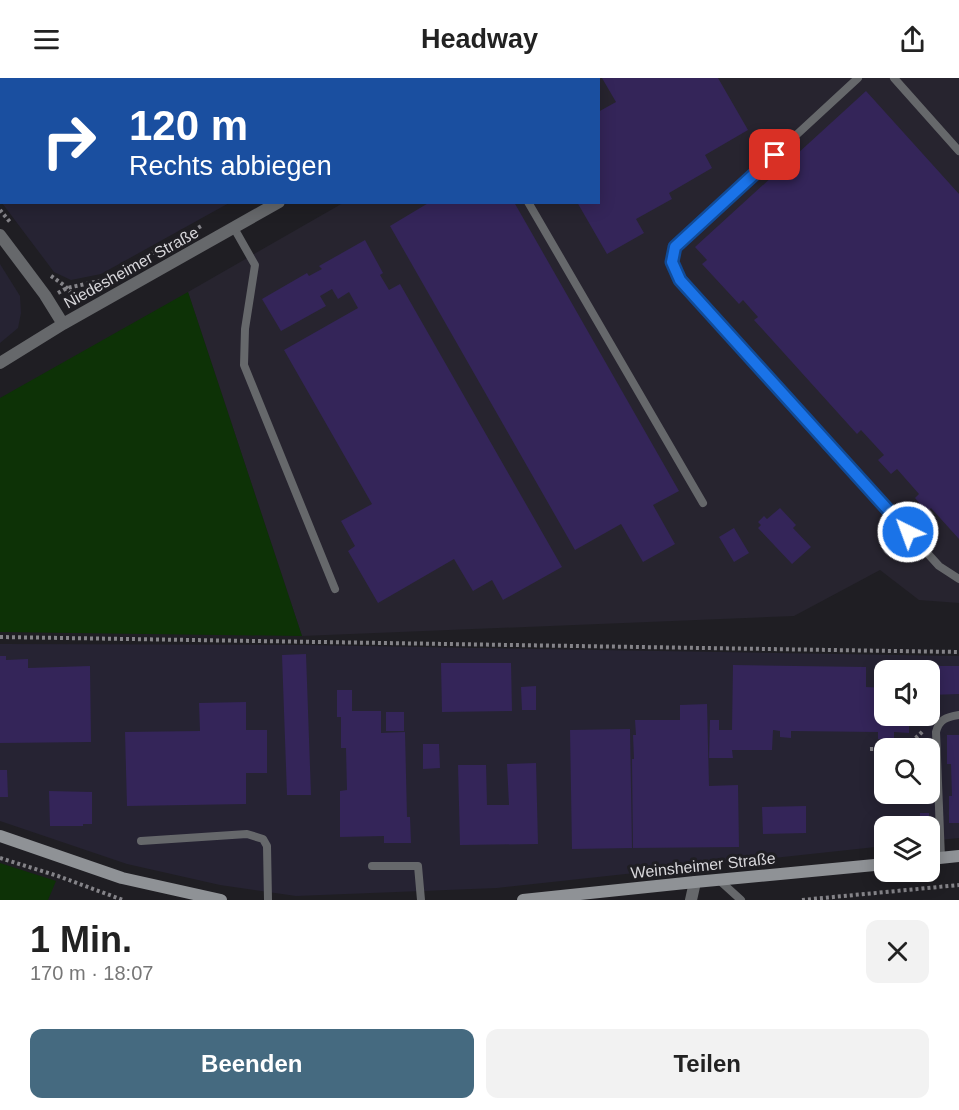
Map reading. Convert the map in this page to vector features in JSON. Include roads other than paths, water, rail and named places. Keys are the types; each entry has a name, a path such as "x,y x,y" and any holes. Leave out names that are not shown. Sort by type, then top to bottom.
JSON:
{"main road":[{"path":"0,836 122,878 221,900"},
{"path":"940,858 959,856"},
{"name":"Weinsheimer Straße","path":"523,900 874,865"}],"street":[{"name":"Niedesheimer Straße","path":"0,363 87,310 274,204"},
{"path":"0,235 47,298 63,324"},
{"path":"691,900 694,882"}],"lane":[{"path":"858,78 675,247 672,262 680,280 939,566 959,579"},
{"path":"894,78 959,151"},
{"path":"529,204 703,503"},
{"path":"234,228 255,265 245,330 244,365 335,589"},
{"path":"936,816 936,732 945,718 959,715"},
{"path":"141,841 247,834 263,838 267,846 268,900"},
{"path":"372,866 418,866 421,900"},
{"path":"719,880 741,900"}]}
